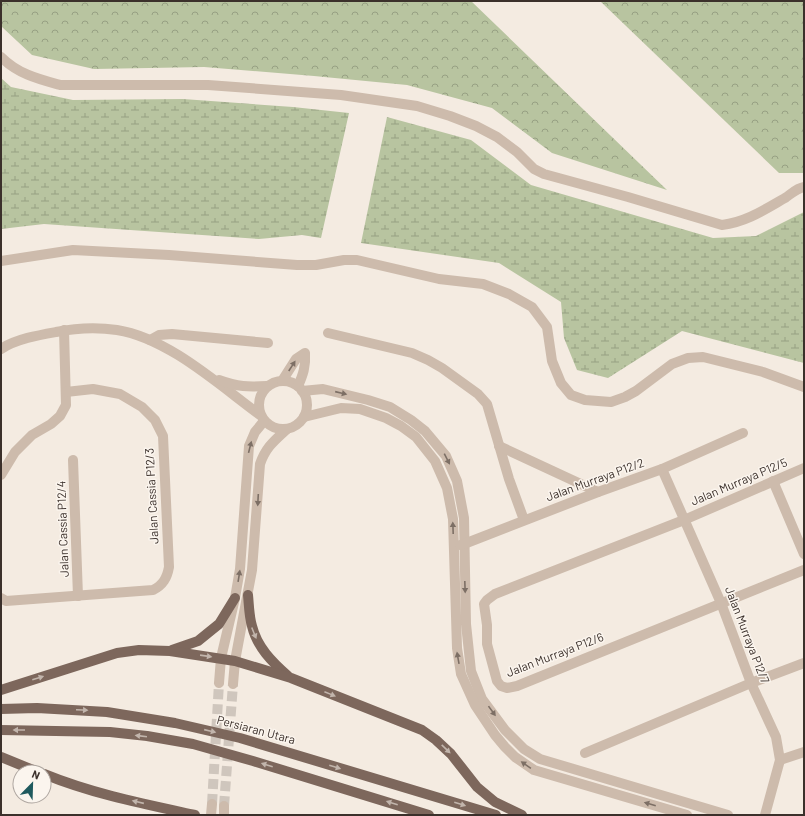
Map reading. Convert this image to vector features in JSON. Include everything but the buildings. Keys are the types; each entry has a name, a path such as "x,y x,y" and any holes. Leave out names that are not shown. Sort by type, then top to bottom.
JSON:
{"main road":[{"path":"248,595 252,626 259,644 271,661 291,678"},
{"path":"170,651 198,641 219,624 235,598"},
{"path":"1,690 117,654 139,650 170,651 235,661 291,678 422,730 436,740 451,754 478,787 495,802 522,815"},
{"name":"Persiaran Utara","path":"1,709 37,708 107,712 175,723 240,738 496,815"},
{"path":"1,730 110,732 147,736 193,744 429,815"},
{"path":"1,757 18,764"},
{"path":"52,777 73,786 178,813 195,815"}],"street":[{"path":"1,57 19,72 60,85 208,85 341,95 416,106 450,116 497,137 534,169 544,174 722,225 735,224 750,218 804,187"},
{"path":"1,261 73,250 169,255 297,265 316,265 344,260 356,260 439,279 483,284 509,294 532,307 547,328 552,361 560,383 571,395 584,400 611,402 636,391 672,364 688,358 702,357 763,372 804,387"},
{"path":"1,349 38,335 64,330 78,328 118,330 150,340 182,358 212,378 274,428 287,429"},
{"path":"1,475 16,452 32,435 51,424 60,416 66,405 64,330"},
{"path":"328,333 412,353 442,368 478,394 487,404 499,446 524,520"},
{"path":"150,340 159,334 172,334 268,344"},
{"path":"282,381 296,359 305,353 306,363 300,389"},
{"path":"212,378 232,385 245,387 267,386"},
{"path":"219,683 221,658 240,569 249,446 262,418 259,409 260,396 267,386 274,382 290,382 300,389 307,404 307,410 304,417 297,425 287,429 269,445 260,464 256,534 252,570 235,661 233,684"},
{"name":"Jalan Cassia P12/3","path":"1,598 6,601 153,590 160,587 168,574 169,567 163,436 155,420 142,407 120,394 93,389 66,392"},
{"path":"300,389 323,389 390,407 425,431 446,456 457,481 464,518 466,624 471,671 482,698 514,739 524,749 540,759 728,815"},
{"path":"304,417 341,408 360,409 386,418 401,426 416,437 435,461 447,488 453,519 457,648 461,674 475,705 504,747 515,757 534,770 687,815"},
{"name":"Jalan Murraya P12/2","path":"454,545 464,544 662,469 743,433"},
{"path":"499,446 598,492"},
{"name":"Jalan Cassia P12/4","path":"73,460 78,596"},
{"name":"Jalan Murraya P12/5","path":"684,520 804,468"},
{"name":"Jalan Murraya P12/7","path":"662,469 721,603 751,683 776,737 780,760 765,815"},
{"path":"773,481 804,554"},
{"name":"Jalan Murraya P12/6","path":"684,520 495,594 487,600 484,604 488,625 487,644 497,680 501,686 507,688 517,686 721,603"},
{"path":"721,603 804,570"},
{"path":"585,753 751,683 804,663"},
{"path":"780,760 804,752"},
{"path":"211,815 212,804"}],"green space":[{"path":"1,1 471,1 667,190 552,153 492,108 407,85 204,67 94,69 32,55 2,27"},
{"path":"600,1 804,1 804,173 779,173"},
{"path":"1,78 11,87 73,100 183,99 293,107 349,113 321,238 302,235 259,239 44,224 1,229"},
{"path":"387,117 471,140 531,185 713,238 756,236 804,212 804,363 682,331 608,378 577,370 564,338 561,302 499,263 361,243"}],"tunnel":[{"path":"212,804 219,683"},
{"path":"224,806 233,684"}]}
